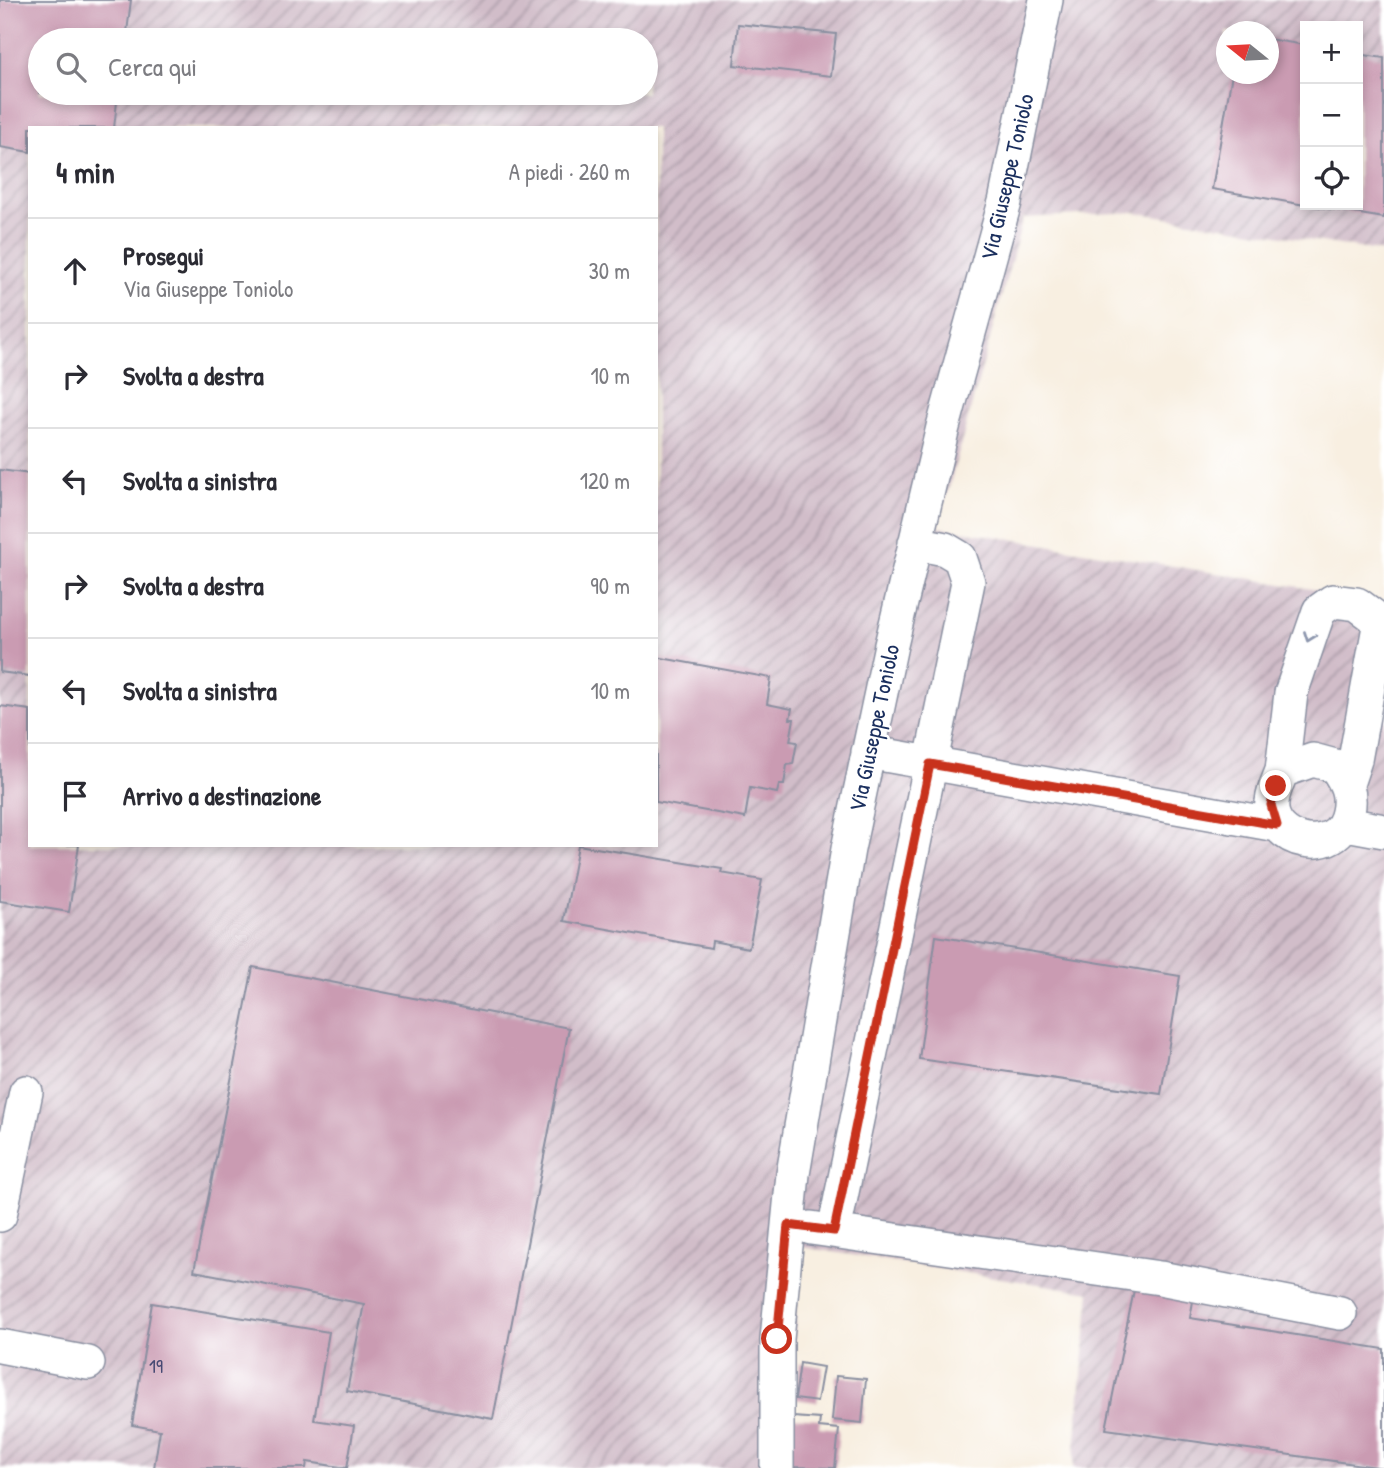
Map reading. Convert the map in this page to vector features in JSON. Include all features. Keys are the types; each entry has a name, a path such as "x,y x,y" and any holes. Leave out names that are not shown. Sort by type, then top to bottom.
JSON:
{"street":[{"name":"Via Giuseppe Toniolo","path":"777,1468 777,1339 788,1225 800,1134 848,849 943,427 1005,202 1046,0"},
{"path":"834,1231 968,582 960,558 944,549 915,543"},
{"path":"868,752 1277,825 1297,839 1313,842 1334,838 1346,824 1350,800 1348,784 1355,760 1380,621 1357,604 1334,601 1319,611 1291,693 1282,771 1271,805 1277,825"},
{"path":"1282,771 1313,760 1335,766 1348,784"},
{"path":"1346,824 1384,831"},
{"path":"0,1214 26,1092"},
{"path":"788,1225 1160,1278 1340,1313"},
{"path":"0,1346 88,1363"}],"shaded area":[{"path":"0,0 1384,0 1384,252 1134,212 1023,218 938,527 1384,601 1384,1468 1073,1468 1090,1292 801,1247 787,1432 789,1468 0,1468"}],"building":[{"path":"0,0 131,0 128,28 28,28 28,105 117,105 114,126 28,126 28,152 0,147"},
{"path":"738,24 836,34 831,76 734,65"},
{"path":"1279,41 1300,44 1300,204 1212,189 1230,84 1279,84"},
{"path":"1363,55 1384,58 1384,218 1337,210 1363,210"},
{"path":"0,470 28,474 28,676 0,672"},
{"path":"658,657 771,678 767,704 792,709 790,719 794,719 790,741 797,742 793,764 787,765 784,785 779,785 777,793 750,788 745,818 658,802"},
{"path":"0,706 28,710 28,847 79,847 69,912 0,901"},
{"path":"578,847 722,869 721,873 762,880 749,948 712,941 711,948 564,921"},
{"path":"936,936 1180,976 1161,1094 919,1059"},
{"path":"253,967 569,1028 493,1419 347,1391 364,1304 194,1271"},
{"path":"1135,1285 1194,1296 1190,1318 1384,1349 1384,1468 1106,1429"},
{"path":"152,1303 329,1332 314,1420 354,1426 347,1468 307,1462 306,1468 154,1468 160,1430 132,1425"},
{"path":"800,1363 823,1367 817,1402 795,1399"},
{"path":"836,1376 866,1379 862,1423 832,1420"},
{"path":"793,1417 820,1419 819,1427 839,1429 835,1468 787,1467"}],"route":[{"path":"777,1339 788,1225 834,1231 930,764 1277,825 1271,805 1276,786"}]}
